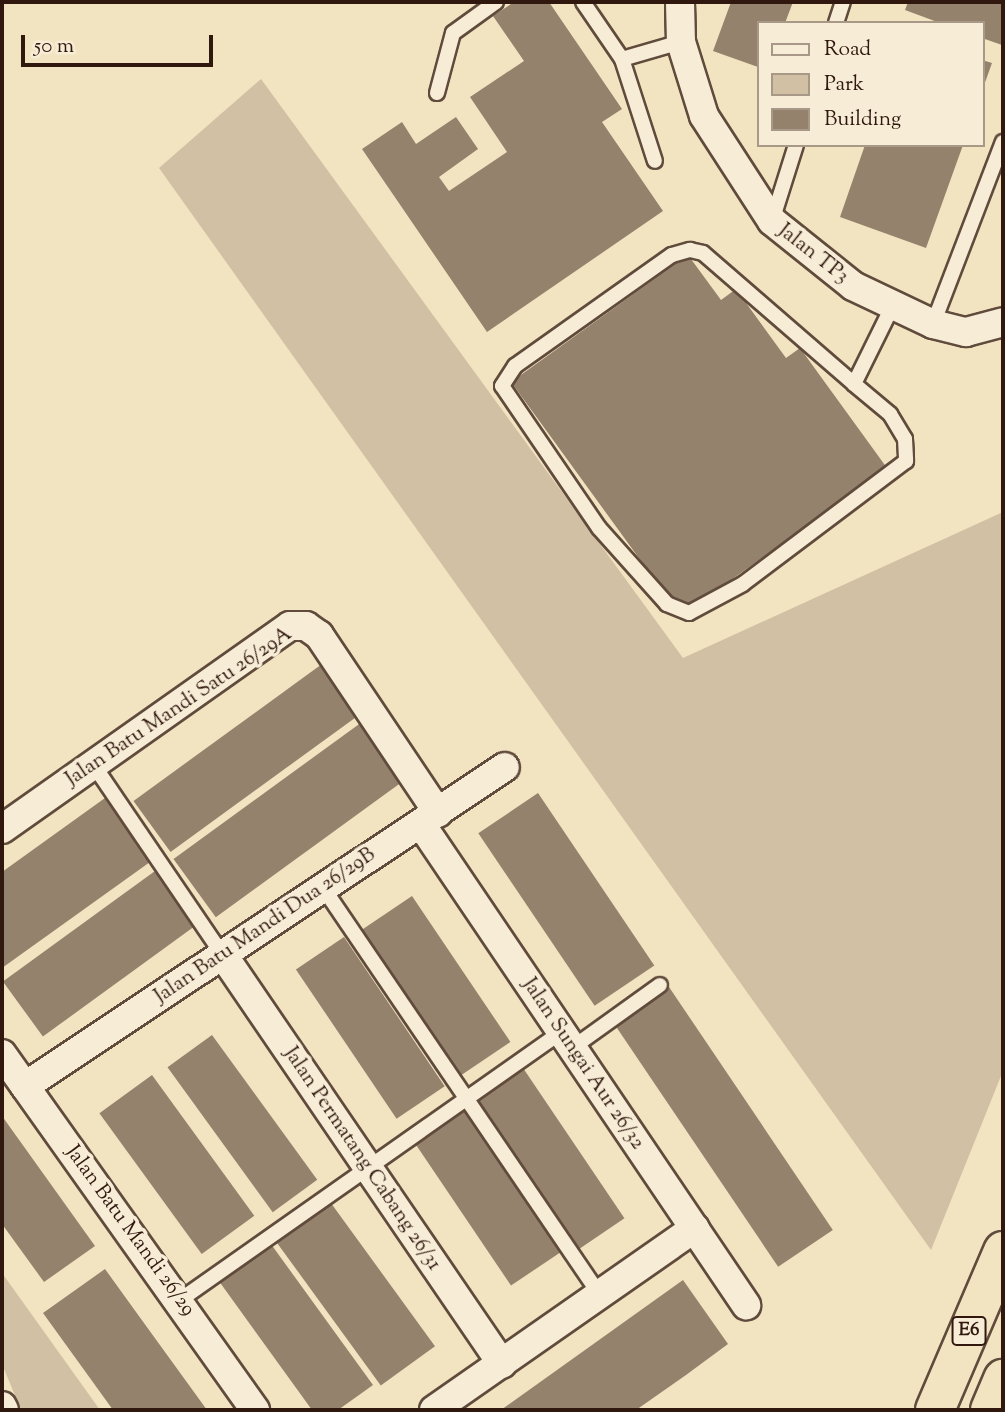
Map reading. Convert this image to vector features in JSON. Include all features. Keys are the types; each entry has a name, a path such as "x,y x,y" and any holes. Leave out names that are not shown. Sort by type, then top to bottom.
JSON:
{"highway":[{"name":"E6","path":"935,1410 1003,1251"},
{"path":"990,1410 1003,1380"}],"street":[{"name":"Jalan TP3","path":"680,2 681,43 704,116 772,222 853,286 933,324 966,332 1003,322"},
{"name":"Jalan Batu Mandi Satu 26/29A","path":"2,829 290,626 306,626 319,635 430,819"},
{"name":"Jalan Batu Mandi Dua 26/29B","path":"26,1086 322,886 430,819 505,767"},
{"name":"Jalan Sungai Aur 26/32","path":"430,819 566,1040 746,1304"},
{"name":"Jalan Permatang Cabang 26/31","path":"223,955 502,1364"},
{"name":"Jalan Batu Mandi 26/29","path":"2,1054 180,1300 255,1410"},
{"path":"434,1410 695,1228"}],"lane":[{"path":"437,93 453,33 496,2"},
{"path":"583,2 622,59 655,161"},
{"path":"837,21 843,2"},
{"path":"622,59 681,43"},
{"path":"933,324 1003,142"},
{"path":"772,222 795,147"},
{"path":"690,250 703,253 854,384 890,414 905,439 906,461 743,584 689,613 667,604 599,528 502,386 515,366 545,344 672,255 690,250"},
{"path":"854,384 893,305"},
{"path":"93,764 223,955"},
{"path":"322,886 600,1295"},
{"path":"180,1300 465,1099 660,985"}],"green space":[{"path":"261,79 683,658 1003,512 1003,1071 931,1250 159,168"},
{"path":"2,1273 100,1410 21,1410 2,1364"}],"building":[{"path":"514,2 549,2 622,109 602,122 663,211 487,332 362,149 402,122 416,144 456,117 478,149 439,177 449,191 507,152 470,97 524,61 493,16"},
{"path":"731,2 793,2 786,21 757,21 757,67 713,51"},
{"path":"908,2 1003,2 1002,45 984,39 984,21 935,21 905,10"},
{"path":"984,61 992,63 984,85"},
{"path":"864,147 962,147 926,248 840,217"},
{"path":"688,255 721,300 736,289 786,358 800,348 887,468 681,616 511,382"},
{"path":"322,664 359,715 171,852 133,801"},
{"path":"362,722 404,780 216,917 173,859"},
{"path":"538,793 654,965 595,1006 478,833"},
{"path":"105,798 150,862 2,968 2,872"},
{"path":"155,871 195,926 43,1037 3,982"},
{"path":"412,896 510,1042 457,1078 359,932"},
{"path":"344,937 445,1086 397,1119 296,969"},
{"path":"669,987 833,1230 778,1267 614,1024"},
{"path":"212,1035 317,1180 273,1212 168,1067"},
{"path":"521,1065 624,1218 575,1252 471,1099"},
{"path":"152,1075 254,1216 202,1254 99,1113"},
{"path":"464,1105 562,1251 511,1286 413,1140"},
{"path":"2,1116 95,1246 44,1282 2,1224"},
{"path":"328,1199 435,1346 381,1386 274,1238"},
{"path":"268,1240 373,1385 338,1410 312,1410 216,1277"},
{"path":"105,1269 207,1410 113,1410 43,1313"},
{"path":"683,1280 728,1344 686,1375 636,1410 501,1410"}]}
